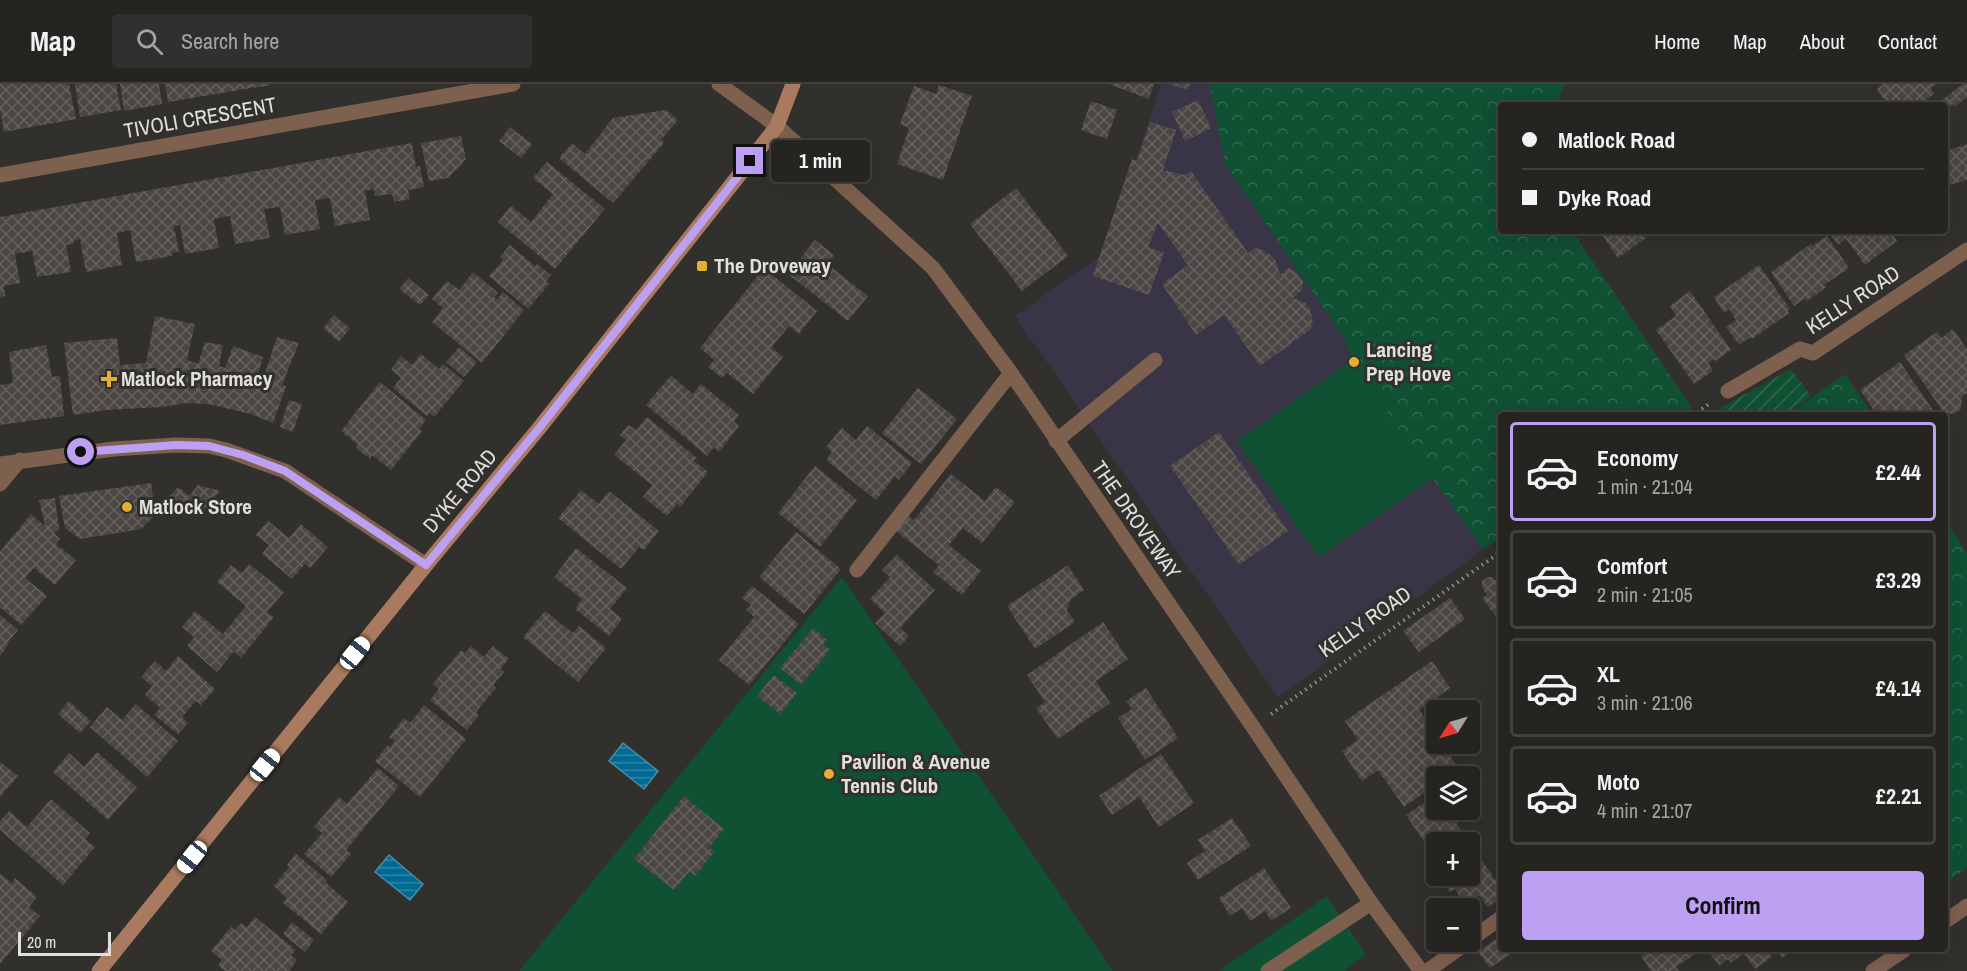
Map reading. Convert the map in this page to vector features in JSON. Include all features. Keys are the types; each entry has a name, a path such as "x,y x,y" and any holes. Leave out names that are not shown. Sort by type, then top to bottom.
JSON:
{"street":[{"name":"TIVOLI CRESCENT","path":"0,175 513,84"},
{"name":"THE DROVEWAY","path":"719,84 777,126 933,268 1011,373 1371,903 1421,971"},
{"name":"DYKE ROAD","path":"99,971 540,427 777,126 793,84"},
{"name":"KELLY ROAD","path":"1728,391 1800,349 1813,353 1967,250"},
{"path":"1056,441 1155,360"},
{"path":"857,570 1011,373"},
{"path":"0,464 114,449 176,445 209,446 226,450 285,471 426,565"},
{"path":"0,484 20,460"},
{"path":"1268,971 1371,903"},
{"path":"1948,920 1967,906"},
{"path":"1480,933 1498,920"},
{"path":"1427,971 1454,952"},
{"path":"1873,971 1901,952"}],"path":[{"name":"KELLY ROAD","path":"1253,727 1498,554"}],"shaded area":[{"name":"Lancing Prep Hove","path":"1161,84 1564,84 1558,102 1498,102 1498,234 1574,234 1692,408 1686,412 1498,412 1498,539 1278,697 1015,316 1106,252"}],"green space":[{"path":"1210,84 1564,84 1558,102 1498,102 1498,234 1574,234 1692,408 1686,412 1498,412 1498,539 1483,550 1351,361 1347,342 1225,164"},
{"path":"1351,361 1433,478 1319,557 1237,441"},
{"path":"1791,369 1811,396 1790,412 1712,412"},
{"path":"1845,374 1871,412 1792,412"},
{"path":"1948,524 1967,553 1967,868 1948,882"},
{"name":"Pavilion & Avenue Tennis Club","path":"842,577 1113,971 519,971"},
{"path":"1327,896 1366,954 1344,971 1219,971"}],"water":[{"path":"623,743 658,771 644,789 609,761"},
{"path":"389,855 423,884 410,900 375,872"}],"building":[{"path":"0,84 69,84 76,119 4,132 0,109"},
{"path":"75,84 116,84 121,110 80,117"},
{"path":"120,84 159,84 162,104 124,111"},
{"path":"165,84 270,84 270,85 168,102"},
{"path":"1109,84 1154,84 1149,99"},
{"path":"1170,84 1190,84 1188,90"},
{"path":"1883,84 1936,84 1931,88 1934,94 1922,102 1886,102 1877,89"},
{"path":"1963,84 1967,84 1967,97 1955,106 1953,104 1948,108 1948,102 1939,102"},
{"path":"939,85 972,96 943,180 897,164 909,128 900,124 914,86 936,94"},
{"path":"1198,100 1211,128 1185,141 1172,112"},
{"path":"1091,101 1117,110 1107,139 1081,130"},
{"path":"666,110 678,120 661,140 664,143 613,203 559,158 572,143 585,154 613,118"},
{"path":"1150,122 1176,130 1163,170 1184,175 1191,171 1248,253 1255,248 1262,250 1276,261 1280,275 1288,268 1296,272 1303,281 1302,290 1293,298 1305,303 1310,309 1313,323 1310,330 1260,366 1224,315 1196,335 1162,284 1188,265 1158,223 1148,247 1164,253 1149,295 1093,276 1132,159 1137,161"},
{"path":"510,127 532,144 521,158 499,141"},
{"path":"461,136 466,159 448,178 429,181 421,143"},
{"path":"412,143 416,167 420,166 424,187 408,190 410,199 394,202 392,194 375,196 374,189 365,191 370,220 335,226 330,198 315,200 320,229 285,235 280,207 264,209 270,238 235,244 230,216 223,217 214,219 219,248 185,254 180,225 174,226 179,252 171,253 172,256 136,262 130,230 117,233 122,265 86,272 80,239 73,241 74,244 66,245 71,272 37,277 32,251 15,254 20,283 4,286 5,296 0,297 0,217"},
{"path":"1967,144 1967,180 1949,185 1948,150"},
{"path":"547,162 605,209 555,269 498,222 511,206 531,222 553,194 533,178"},
{"path":"1016,188 1068,256 1022,291 970,224"},
{"path":"1601,234 1643,234 1646,238 1618,258"},
{"path":"1830,234 1892,234 1897,241 1865,265 1846,239 1838,245"},
{"path":"1827,236 1849,268 1824,285 1826,287 1807,301 1805,298 1794,306 1771,272 1811,244 1812,246"},
{"path":"815,240 834,255 827,264 868,296 848,321 788,274"},
{"path":"510,245 535,266 537,264 551,275 546,282 549,284 528,309 489,276 503,260 500,257"},
{"path":"1759,265 1790,309 1787,311 1789,313 1752,339 1751,337 1739,345 1726,327 1736,320 1729,309 1724,313 1714,297"},
{"path":"764,268 817,311 799,334 789,326 774,344 772,348 783,357 753,394 727,373 722,378 708,367 714,360 700,348"},
{"path":"473,272 498,293 494,297 497,299 503,292 524,310 482,363 432,322 443,308 432,299 447,281 459,290"},
{"path":"408,278 429,295 420,305 399,289"},
{"path":"1690,291 1731,350 1708,363 1713,371 1694,384 1656,330 1676,316 1670,306"},
{"path":"334,315 350,328 339,342 323,328"},
{"path":"155,316 195,324 187,360 198,364 205,342 223,345 219,366 225,368 233,346 263,357 257,377 263,379 277,337 299,343 282,385 286,386 273,423 251,414 208,404 186,403 73,415 64,343 117,338 120,365 146,363"},
{"path":"1953,329 1967,349 1967,393 1962,396 1961,409 1954,414 1942,410 1904,355 1937,332 1942,338"},
{"path":"46,345 52,377 60,376 64,416 0,425 0,385 13,383 9,352"},
{"path":"459,347 477,362 464,377 446,362"},
{"path":"421,354 439,369 443,364 464,381 434,417 429,413 427,416 393,388 401,378 391,369 401,356 412,365"},
{"path":"1900,362 1934,412 1875,412 1860,390"},
{"path":"671,375 693,394 701,384 739,415 734,422 739,426 719,452 714,447 707,456 646,405"},
{"path":"380,382 426,420 419,429 422,431 391,470 372,455 370,459 356,448 358,445 341,431"},
{"path":"918,388 957,419 921,464 882,433"},
{"path":"289,400 302,404 293,432 280,427"},
{"path":"647,417 697,458 694,461 708,472 680,507 677,504 667,516 643,497 652,485 614,455 626,440 620,435 628,425 636,430"},
{"path":"867,426 912,463 899,480 895,476 876,500 826,460 832,452 826,447 842,428 856,440"},
{"path":"1219,432 1288,531 1239,565 1170,466"},
{"path":"815,466 857,500 820,547 778,513"},
{"path":"951,474 985,501 996,487 1015,502 982,543 963,528 949,545 981,571 962,595 933,572 939,565 896,531 908,516 914,520"},
{"path":"151,483 155,515 141,529 80,539 65,528 59,496"},
{"path":"198,485 220,491 203,511 186,500 174,513 163,504 178,487 189,496"},
{"path":"581,490 599,504 609,491 659,531 644,550 639,547 621,569 558,518"},
{"path":"55,498 59,529 54,533 60,539 56,544 76,560 55,585 34,568 25,578 47,596 21,625 0,609 0,552 31,514 45,526 39,500"},
{"path":"268,521 289,538 301,524 328,547 310,568 305,564 292,579 262,554 269,545 256,535"},
{"path":"796,532 841,569 804,614 759,577"},
{"path":"576,548 627,588 610,609 622,619 609,636 575,609 582,599 554,577"},
{"path":"897,555 935,590 900,628 909,636 900,646 875,623 885,613 870,599 890,577 882,570"},
{"path":"249,564 284,592 267,612 274,617 241,658 234,651 217,672 187,646 194,637 182,627 195,611 223,634 246,606 217,582 231,565 242,573"},
{"path":"1068,565 1084,590 1070,600 1067,611 1075,622 1035,649 1007,606"},
{"path":"1493,577 1498,584 1498,619 1482,598 1487,595 1482,587 1482,581"},
{"path":"752,586 799,624 749,685 719,660 754,617 746,610 751,605 742,598"},
{"path":"1450,598 1465,619 1419,652 1403,631"},
{"path":"545,611 573,633 579,626 606,648 578,682 523,637"},
{"path":"0,615 18,630 0,656"},
{"path":"1103,622 1128,659 1096,681 1110,703 1058,739 1036,708 1045,702 1027,675"},
{"path":"813,628 827,640 823,645 830,650 801,685 780,668"},
{"path":"471,646 484,657 493,646 509,659 500,669 504,672 493,685 496,688 476,712 479,715 467,730 430,700 439,689 433,684 461,650 465,653"},
{"path":"178,656 215,689 201,705 196,701 182,717 188,723 178,734 154,715 160,708 145,695 152,686 141,677 155,661 166,671"},
{"path":"1432,661 1450,688 1433,700 1426,700 1426,705 1419,710 1426,720 1426,754 1449,754 1457,766 1426,766 1426,792 1404,807 1378,770 1362,781 1342,751 1358,740 1345,721"},
{"path":"774,675 797,693 780,714 757,696"},
{"path":"1146,688 1178,738 1145,760 1118,718 1132,709 1126,701"},
{"path":"69,701 91,721 80,733 58,714"},
{"path":"136,704 178,741 147,777 90,727 107,707 122,720"},
{"path":"424,705 466,739 420,797 375,761 388,745 390,747 395,741 389,737 404,718 410,723"},
{"path":"97,752 137,787 108,820 53,772 69,753 84,767"},
{"path":"1161,754 1194,803 1159,827 1139,797 1112,815 1099,796"},
{"path":"0,762 18,776 0,797"},
{"path":"378,768 399,786 346,850 351,854 331,877 304,854 322,833 314,827 339,797 347,804"},
{"path":"684,796 724,829 709,848 715,851 695,876 690,871 674,890 634,859"},
{"path":"51,799 90,833 85,839 95,847 63,885 0,830 0,821 9,811 27,827"},
{"path":"1426,801 1426,820 1460,820 1456,823 1462,832 1426,832 1426,845 1406,815"},
{"path":"1232,818 1251,846 1198,880 1187,863 1205,851 1198,840"},
{"path":"296,854 327,880 326,883 348,902 321,934 283,903 287,898 274,886"},
{"path":"1480,857 1498,881 1498,901 1488,907 1479,895 1475,898 1461,898 1455,889 1450,892 1446,886 1480,886"},
{"path":"1264,868 1291,908 1271,921 1265,911 1250,921 1242,908 1230,916 1219,898"},
{"path":"0,874 12,883 15,878 37,897 29,907 40,916 0,964"},
{"path":"255,917 296,950 291,955 297,960 289,971 225,971 218,965 222,960 211,951 231,927 235,930 241,923 247,927"},
{"path":"292,922 314,940 305,952 283,934"},
{"path":"1498,938 1498,952 1513,952 1490,968 1478,952"},
{"path":"1648,952 1698,952 1676,967 1679,971 1651,971 1641,956"},
{"path":"1709,952 1768,952 1772,957 1755,969 1744,954 1731,963 1728,959 1719,966"},
{"path":"1778,952 1791,952 1782,958"}],"place":[{"name":"The Droveway","path":"702,266"},
{"name":"Lancing Prep Hove","path":"1354,362"},
{"name":"Matlock Pharmacy","path":"109,379"},
{"name":"Matlock Store","path":"127,507"},
{"name":"Pavilion & Avenue Tennis Club","path":"829,774"}],"route":[{"path":"81,452 176,445 209,446 243,455 285,471 426,565 540,427 750,161"}]}
